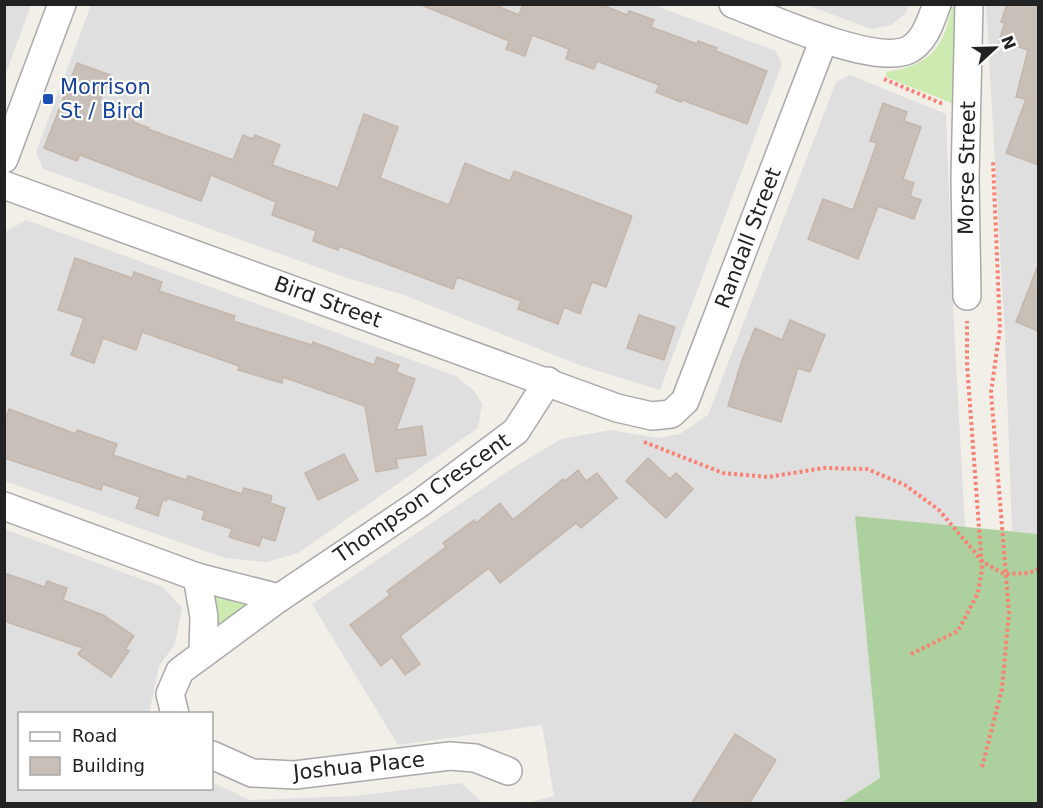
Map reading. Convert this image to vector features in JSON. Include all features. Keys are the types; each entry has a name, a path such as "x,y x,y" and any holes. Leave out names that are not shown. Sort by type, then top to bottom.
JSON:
{"street":[{"path":"4,159 62,4"},
{"path":"734,4 824,39 885,54 909,50 924,35 937,4"},
{"name":"Morse Street","path":"967,296 965,179 969,4"},
{"name":"Randall Street","path":"652,416 672,414 685,401 824,39"},
{"name":"Bird Street","path":"4,185 617,408 652,416"},
{"name":"Thompson Crescent","path":"279,598 420,503 516,432 548,381"},
{"path":"4,506 197,578 279,598"},
{"path":"197,578 204,617 203,653"},
{"path":"175,712 170,694 180,671 279,598"},
{"name":"Joshua Place","path":"213,755 252,773 295,775 450,756 475,758 508,771"}],"path":[{"path":"885,54 884,80 966,114"},
{"path":"982,767 1002,689 1008,612 990,392 1000,329 993,151"},
{"path":"911,654 958,631 978,593 983,562 968,364 967,296"},
{"path":"681,458 723,473 768,477 824,468 867,470 905,485 939,510 983,562 1004,574 1029,573 1038,569"}],"shaded area":[{"path":"4,5 31,5 5,76"},
{"path":"91,5 654,5 776,51 782,64 660,390 582,366 404,295 350,279 43,169 36,152"},
{"path":"807,5 908,5 906,13 891,25 871,29"},
{"path":"986,5 1038,5 1038,534 1012,531 1005,336"},
{"path":"850,75 946,114 965,527 855,516 880,778 841,803 527,803 554,796 542,725 398,745 312,604 513,468 561,439 611,430 658,438 680,434 708,415 836,82"},
{"path":"26,220 456,376 475,392 482,404 478,428 298,553 267,562 225,558 5,481 5,232"},
{"path":"4,529 163,587 182,608 175,644 159,666 149,712 18,712 18,790 213,790 213,782 249,800 355,796 461,783 483,803 5,803"}],"green space":[{"path":"952,5 961,5 954,104 886,77 886,72 914,65 933,52 945,33"},
{"path":"855,516 1038,534 1038,803 841,803 880,778"},
{"path":"211,593 249,604 217,627"}],"building":[{"path":"419,4 493,4 519,15 523,4 600,4 627,15 629,11 654,20 651,27 697,44 698,41 717,48 716,51 767,71 747,124 656,92 659,85 597,61 594,69 566,59 569,49 532,35 525,56 506,49 509,41"},
{"path":"1007,4 1038,4 1038,165 1006,153 1026,99 1016,97 1028,50 999,41 1005,23 1001,22"},
{"path":"77,63 110,75 99,104 135,117 133,122 148,129 233,160 243,135 253,139 255,135 280,145 272,165 338,188 364,114 398,127 380,178 449,205 465,163 510,181 514,171 632,216 606,287 592,282 580,314 564,307 558,324 518,309 521,301 457,277 453,289 339,246 338,250 313,241 316,231 272,215 276,202 211,175 201,201 80,155 77,161 44,148"},
{"path":"883,103 907,112 904,121 921,127 903,179 914,183 910,196 921,200 914,219 878,206 858,259 808,239 823,199 853,210 877,143 870,141"},
{"path":"75,258 132,278 134,272 162,282 159,291 235,316 233,321 312,345 313,342 374,365 377,357 399,365 396,372 415,379 396,430 422,426 426,455 396,459 398,468 376,472 365,406 283,377 282,383 238,370 239,366 142,332 136,350 103,338 94,363 71,355 84,318 58,310"},
{"path":"1038,268 1038,331 1016,322"},
{"path":"639,315 675,327 664,360 627,348"},
{"path":"790,320 825,335 810,372 798,368 781,422 728,406 755,328 782,340"},
{"path":"9,409 76,434 77,430 117,444 113,455 186,480 188,476 242,494 244,488 272,496 270,503 285,508 275,541 262,537 259,546 229,537 232,529 202,519 205,511 167,498 166,501 163,499 158,516 136,508 140,497 103,484 101,490 4,458 4,422"},
{"path":"344,454 358,480 318,500 305,473"},
{"path":"648,458 670,479 676,473 693,489 666,518 626,481"},
{"path":"578,470 586,481 597,473 617,498 581,528 576,523 500,583 489,568 400,636 420,664 405,675 392,657 381,666 350,625 390,595 387,591 446,547 443,543 474,520 476,523 500,503 513,520 563,479 565,481"},
{"path":"4,573 45,587 47,581 67,588 63,600 103,615 134,636 125,649 129,651 111,677 78,654 83,648 4,621"},
{"path":"735,734 776,760 749,804 691,804"}],"place":[{"name":"Morrison St / Bird","path":"48,99"}]}
